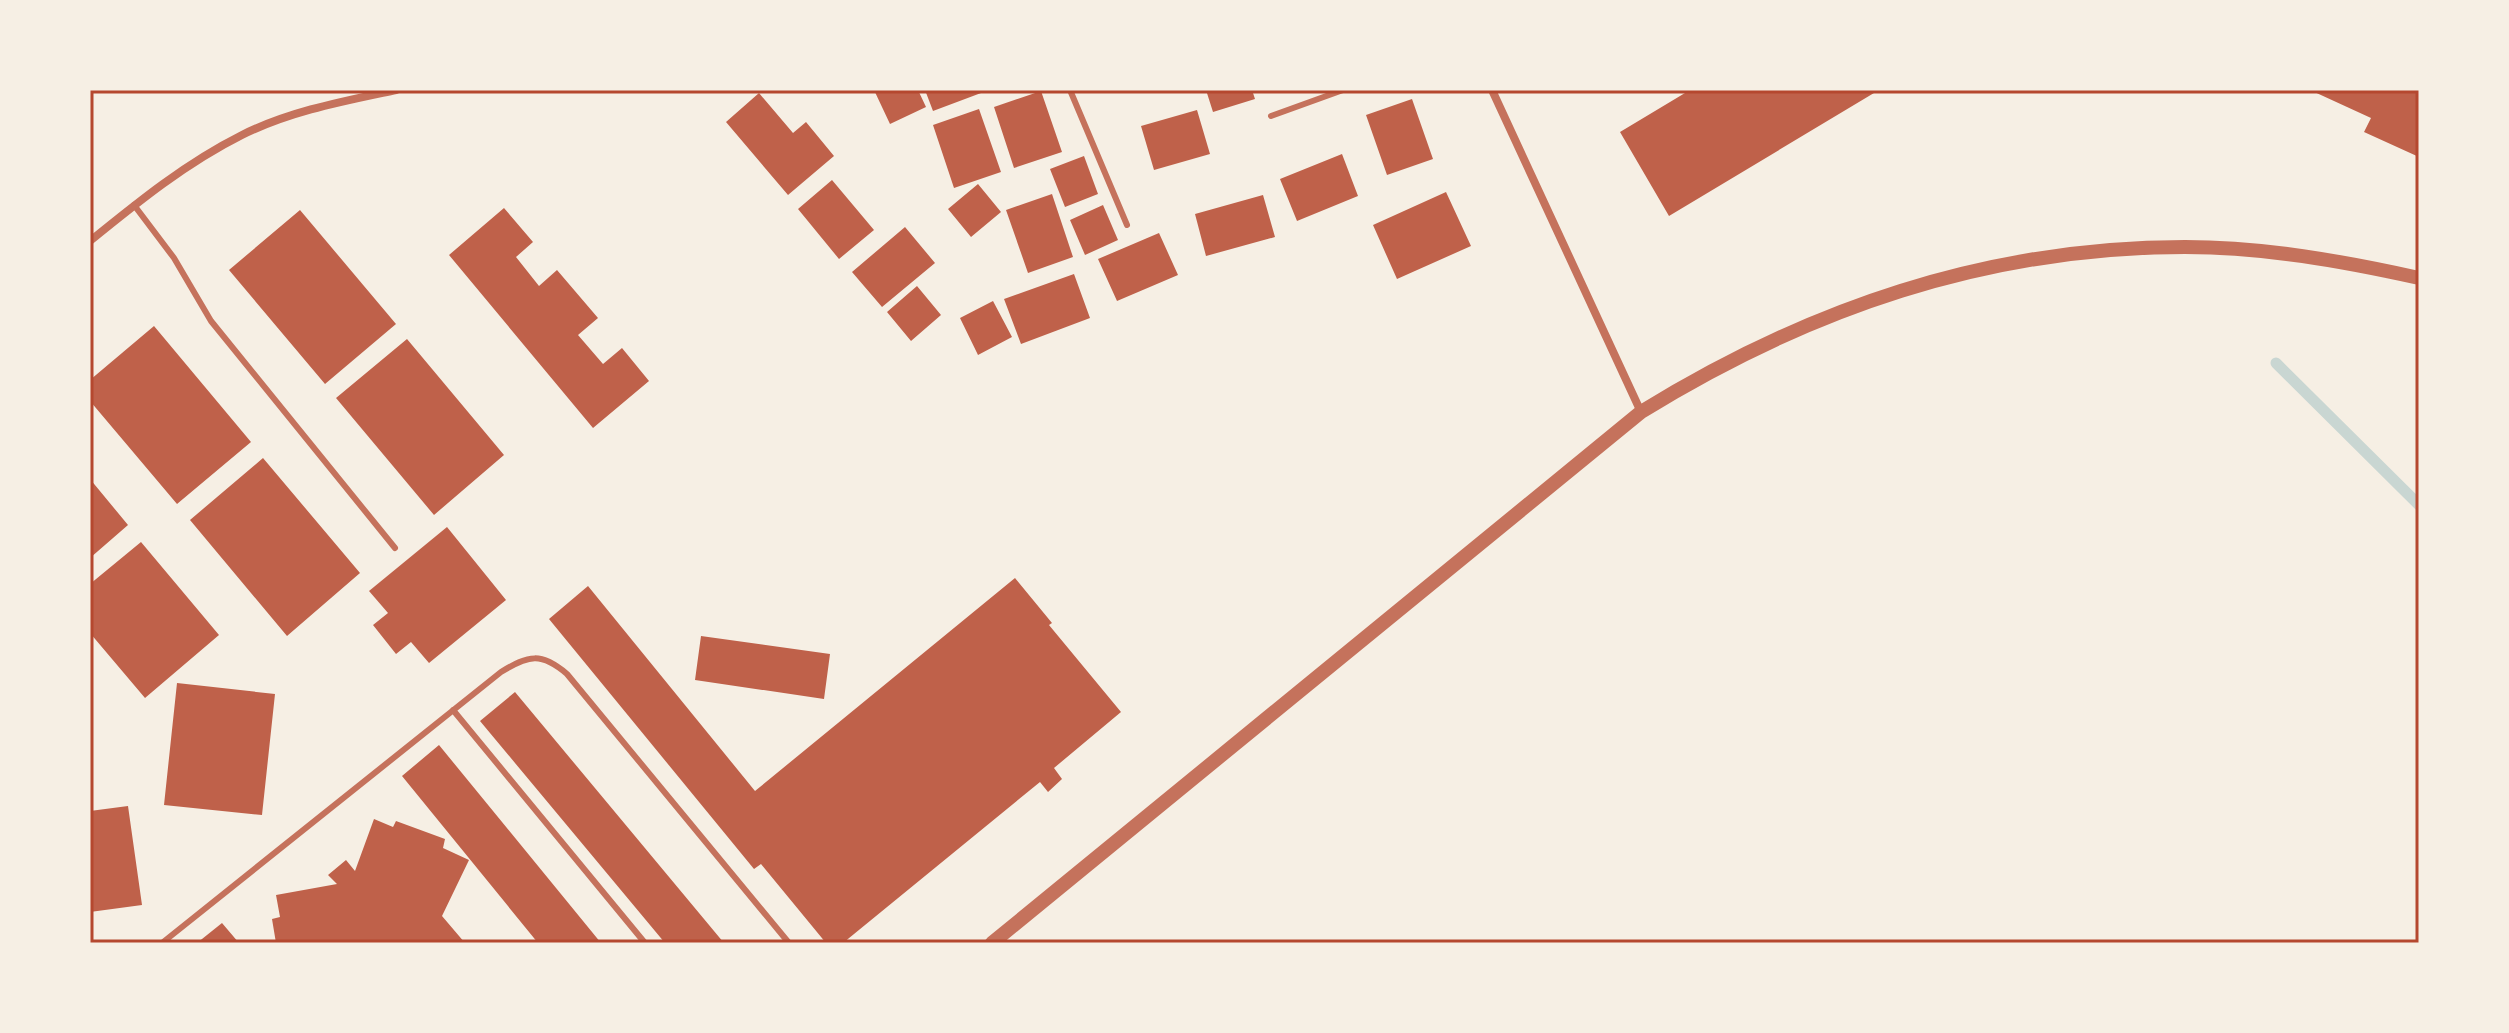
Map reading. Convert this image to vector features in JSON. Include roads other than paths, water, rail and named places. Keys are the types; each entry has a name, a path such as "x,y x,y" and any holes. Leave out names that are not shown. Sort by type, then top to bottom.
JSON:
{"street":[{"path":"90,241 200,158 244,134 299,113 396,90"},
{"path":"1492,90 1641,412"},
{"path":"992,943 1641,412 1784,334 1883,295 1938,280 1992,268 2098,252 2173,247 2239,250 2303,256 2419,278"}],"lane":[{"path":"1070,90 1127,225"},
{"path":"1271,116 1343,90"},
{"path":"134,205 174,258 211,321 395,548"},
{"path":"162,943 501,672 517,662 535,657 553,662 567,674 789,943"},
{"path":"453,710 645,943"}],"waterway":[{"path":"2276,363 2419,505"}]}
